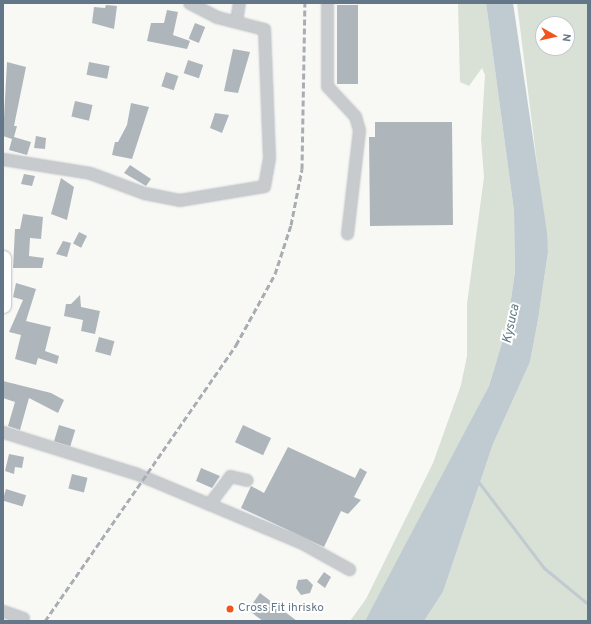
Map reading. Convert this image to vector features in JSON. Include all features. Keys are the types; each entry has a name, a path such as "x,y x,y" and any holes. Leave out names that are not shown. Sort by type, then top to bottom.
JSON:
{"main road":[{"path":"3,258 3,305"}],"street":[{"path":"3,159 90,173 144,193 179,200 264,186 269,158 264,29 218,17 189,3"},
{"path":"236,22 238,3"},
{"path":"327,3 327,86 355,116 359,130 347,233"},
{"path":"3,432 135,473 302,543 349,569"},
{"path":"210,504 230,476 247,480"},
{"path":"3,611 23,618"}],"shaded area":[{"path":"458,3 486,3 514,211 515,272 507,326 489,386 396,567 365,621 350,621 366,599 433,463 461,385 467,356 467,304 484,177 481,139 485,75 482,68 469,86 460,82"},
{"path":"517,3 588,3 588,621 424,621 443,592 493,444 530,362 548,252"}],"water":[{"name":"Kysuca","path":"486,3 513,3 547,233 548,252 530,362 493,444 443,592 424,621 365,621 489,386 507,326 515,272 514,211"}],"building":[{"path":"106,5 117,6 114,29 92,23 94,7 105,8"},
{"path":"337,5 358,5 358,84 337,84"},
{"path":"167,10 178,12 173,35 190,41 187,49 147,41 151,23 164,23"},
{"path":"195,23 205,27 199,43 189,39"},
{"path":"233,49 250,52 238,93 224,91"},
{"path":"188,60 203,65 199,78 184,73"},
{"path":"7,62 26,67 14,126 17,126 14,137 31,142 27,155 9,150 12,139 3,136"},
{"path":"89,62 110,66 107,79 87,75"},
{"path":"166,72 178,76 174,90 161,86"},
{"path":"75,101 93,105 89,121 71,117"},
{"path":"131,103 149,107 132,159 112,155 115,142 118,142 127,125"},
{"path":"215,113 229,115 222,133 210,128"},
{"path":"375,122 452,122 453,225 370,226 369,137 375,137"},
{"path":"36,136 46,138 45,149 34,148"},
{"path":"130,165 151,179 146,186 124,173"},
{"path":"24,174 35,176 32,186 21,184"},
{"path":"61,178 74,187 67,220 51,214"},
{"path":"23,214 43,217 41,239 30,238 29,256 44,258 42,268 13,268 15,229 20,229"},
{"path":"79,232 87,236 81,248 73,244"},
{"path":"63,241 71,243 67,257 56,254"},
{"path":"16,283 36,289 26,321 51,327 45,351 59,356 57,364 38,358 36,365 15,359 21,335 9,332 23,300 13,297"},
{"path":"80,295 81,307 100,311 95,334 81,331 83,320 64,316 66,304 71,304"},
{"path":"99,337 114,341 111,356 95,351"},
{"path":"3,381 51,393 64,400 58,413 29,398 20,430 8,426 15,402 3,398"},
{"path":"59,425 75,430 70,446 54,441"},
{"path":"243,425 271,438 263,455 235,442"},
{"path":"288,447 355,478 360,468 367,472 354,497 361,500 348,514 341,511 324,547 241,508 251,486 264,493"},
{"path":"9,454 24,457 22,468 15,467 14,474 5,471"},
{"path":"201,468 220,476 212,488 196,481"},
{"path":"72,474 88,478 84,492 68,489"},
{"path":"6,489 26,495 23,507 3,501"},
{"path":"324,572 331,577 325,588 317,582"},
{"path":"307,579 313,585 310,593 301,595 296,588 298,580"},
{"path":"260,593 297,621 263,621 248,610"}],"waterway":[{"path":"477,480 544,568 588,604"}],"railway":[{"path":"45,621 236,345 275,274 291,225 302,169 305,3"}],"place":[{"name":"Cross Fit ihrisko","path":"230,609"}]}
